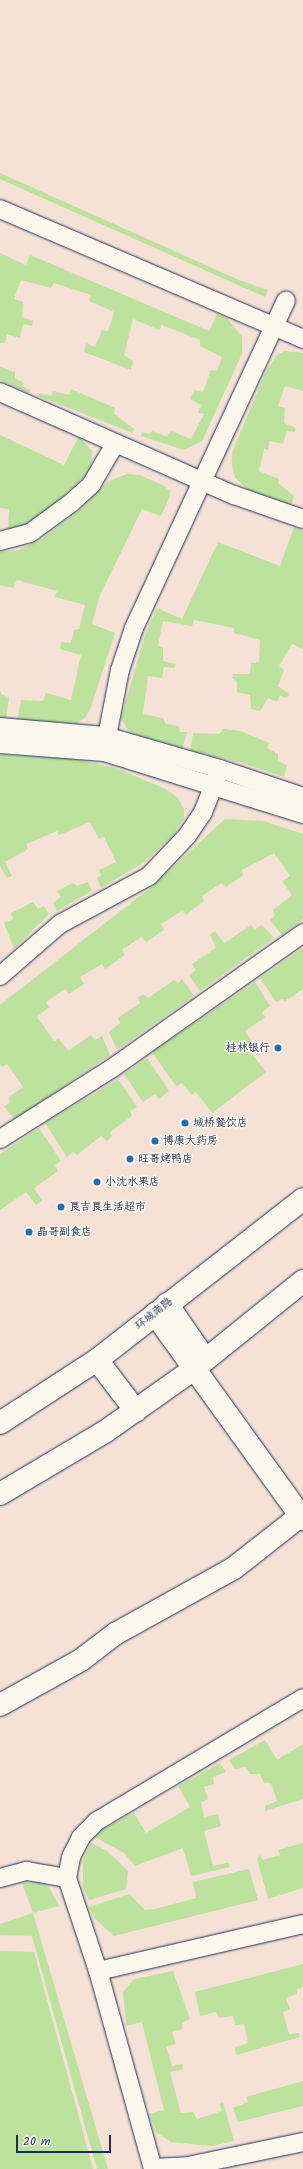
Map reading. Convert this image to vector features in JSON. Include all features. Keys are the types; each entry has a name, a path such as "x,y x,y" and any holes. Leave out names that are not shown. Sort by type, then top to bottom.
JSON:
{"main road":[{"name":"环城南路","path":"0,1423 97,1360 303,1199"},
{"path":"0,1494 136,1411 200,1365 303,1281"},
{"path":"0,1705 81,1660 115,1634 234,1568 302,1510 161,1309"},
{"path":"97,1360 136,1411"}],"lane":[{"path":"0,209 303,338"},
{"path":"104,744 120,670 134,628 286,301"},
{"path":"0,392 86,427 115,444 203,481 303,519"},
{"path":"0,541 30,533 71,503 91,485 115,444"},
{"path":"0,727 104,744 220,769 303,797"},
{"path":"0,744 104,744 214,786 303,814"},
{"path":"0,976 60,924 149,876 187,836 203,812 220,769"},
{"path":"0,1139 114,1067 303,933"},
{"path":"303,1698 262,1725 97,1821 81,1837 71,1857 68,1878 98,1971 153,2168 195,2164 303,2142"},
{"path":"0,1878 27,1871 68,1878"},
{"path":"98,1971 303,1924"}],"green space":[{"path":"0,173 239,280 268,290 265,297 0,179"},
{"path":"0,253 26,265 30,255 209,331 217,314 227,318 242,337 242,354 202,441 184,450 141,436 142,432 149,434 152,431 167,437 171,431 191,439 204,414 198,413 201,405 190,399 194,390 203,392 211,370 217,371 222,357 200,346 200,340 162,325 159,330 133,319 124,355 133,361 131,370 84,352 86,343 95,347 102,330 108,331 114,312 89,301 91,295 54,283 51,288 21,280 14,299 23,302 22,317 33,321 32,326 23,324 20,338 7,334 5,343 0,343"},
{"path":"285,351 303,353 303,391 285,386 278,406 285,408 284,423 296,428 295,432 287,431 283,444 270,441 268,450 264,449 259,471 279,479 278,483 294,496 291,505 248,491 235,477 232,465 232,453 266,371 277,355"},
{"path":"0,367 15,372 15,378 24,383 22,386 30,390 29,393 0,380"},
{"path":"71,389 115,408 114,414 134,429 133,433 38,396 39,393 51,396 53,391 69,395"},
{"path":"0,435 64,465 79,436 92,451 91,467 82,479 47,511 23,528 8,532 9,509 0,508"},
{"path":"127,474 139,475 163,485 170,491 170,496 161,516 142,509 100,595 92,624 115,633 91,707 85,718 75,724 17,722 21,700 43,701 46,693 71,700 81,655 60,649 61,642 71,643 74,630 79,629 85,605 55,597 57,591 17,580 13,588 0,585 0,552 18,550 40,540 81,509 107,482"},
{"path":"294,527 303,531 303,649 292,644 279,666 284,670 278,686 289,694 287,698 280,696 277,702 268,698 260,711 251,709 250,695 237,692 237,681 232,678 233,674 250,674 251,663 259,662 260,640 234,633 234,628 194,620 192,626 163,621 158,646 163,648 163,661 176,664 175,668 164,667 162,678 148,676 143,714 163,718 166,724 179,726 180,732 187,732 182,750 129,732 121,718 145,635 157,608 182,619 218,542 280,566"},
{"path":"0,691 2,695 9,697 6,721 0,720"},
{"path":"223,729 241,731 269,743 267,748 278,754 278,760 287,766 284,777 239,762 190,751 193,733 219,734"},
{"path":"0,755 70,758 116,768 166,789 178,798 184,809 184,819 172,837 143,863 101,888 97,878 101,875 99,870 116,862 104,837 99,839 90,822 59,835 57,831 26,844 28,849 5,862 12,876 7,878 0,866"},
{"path":"225,819 263,821 303,834 303,919 282,935 270,920 275,916 273,910 292,895 282,881 290,876 274,853 242,870 243,875 226,887 221,883 202,896 204,901 186,915 182,911 161,924 164,930 146,942 141,937 122,950 125,955 105,969 102,964 80,977 84,984 69,994 65,989 46,1002 49,1007 37,1017 54,1041 59,1039 68,1051 91,1035 95,1040 102,1036 110,1055 15,1120 4,1107 10,1103 9,1097 23,1087 7,1064 2,1067 0,1064 0,1005 150,888"},
{"path":"88,882 92,891 57,911 53,903 61,897 57,891 73,883 77,886"},
{"path":"33,902 38,909 44,906 49,914 14,949 4,923 13,919 11,913"},
{"path":"251,925 255,929 262,925 274,938 200,991 189,975 196,970 192,964 216,948 210,935 215,931 224,943"},
{"path":"303,948 303,989 285,1001 282,999 276,1002 260,978"},
{"path":"182,979 194,996 117,1050 109,1032 120,1023 118,1018 140,1003 138,998 143,994 148,998 174,980 178,983"},
{"path":"255,982 270,1006 262,1012 265,1017 245,1031 255,1046 249,1050 266,1072 212,1113 196,1092 192,1095 182,1083 176,1086 152,1052"},
{"path":"147,1058 169,1091 159,1099 155,1094 143,1102 124,1074"},
{"path":"118,1079 137,1107 130,1111 132,1116 110,1132 112,1136 107,1141 101,1136 77,1155 73,1152 67,1157 45,1123"},
{"path":"39,1128 61,1161 55,1165 58,1171 34,1188 42,1200 36,1205 26,1192 0,1210 0,1154"},
{"path":"265,1740 277,1760 303,1744 303,1799 265,1811 265,1806 277,1801 271,1783 264,1783 260,1774 250,1774 246,1767 235,1769 229,1760"},
{"path":"220,1763 226,1772 213,1777 214,1784 204,1787 208,1799 201,1802 204,1817 218,1814 221,1826 204,1831 213,1866 228,1863 230,1867 191,1876 183,1848 135,1866 124,1853 95,1837 101,1830 134,1813 146,1833 190,1807 178,1786"},
{"path":"91,1843 107,1851 128,1871 126,1889 89,1900 83,1887 83,1860"},
{"path":"303,1843 303,1888 268,1899 257,1858 260,1855 263,1860 280,1855 278,1850"},
{"path":"249,1869 258,1900 114,1936 95,1919 89,1907 129,1894 145,1910 155,1909 196,1898 193,1882"},
{"path":"40,1882 49,1887 59,1906 33,1913 22,1883"},
{"path":"33,1913 108,2169 97,2169 32,1936 0,1935 0,1924"},
{"path":"0,1951 34,1952 93,2169 0,2169"},
{"path":"303,1964 303,1987 297,1989 297,1994 286,1998 290,2009 283,2012 289,2034 299,2033 300,2037 236,2055 235,2047 248,2043 244,2024 235,2025 233,2016 219,2018 216,2012 200,2016 195,1992"},
{"path":"173,1971 190,2019 182,2023 182,2029 172,2032 176,2044 166,2047 172,2066 182,2064 183,2069 170,2072 181,2113 193,2112 197,2119 222,2111 220,2104 223,2102 234,2141 212,2146 171,2142 156,2132 149,2114 164,2110 142,2022 126,2026 123,1992 134,1979"},
{"path":"303,2081 303,2106 238,2122 233,2108 248,2102 246,2097"}],"place":[{"name":"桂林银行","path":"278,1048"},
{"name":"城桥餐饮店","path":"185,1123"},
{"name":"博康大药房","path":"155,1141"},
{"name":"旺哥烤鸭店","path":"130,1159"},
{"name":"小沈水果店","path":"97,1182"},
{"name":"良吉良生活超市","path":"61,1207"},
{"name":"晶哥副食店","path":"29,1232"}]}
